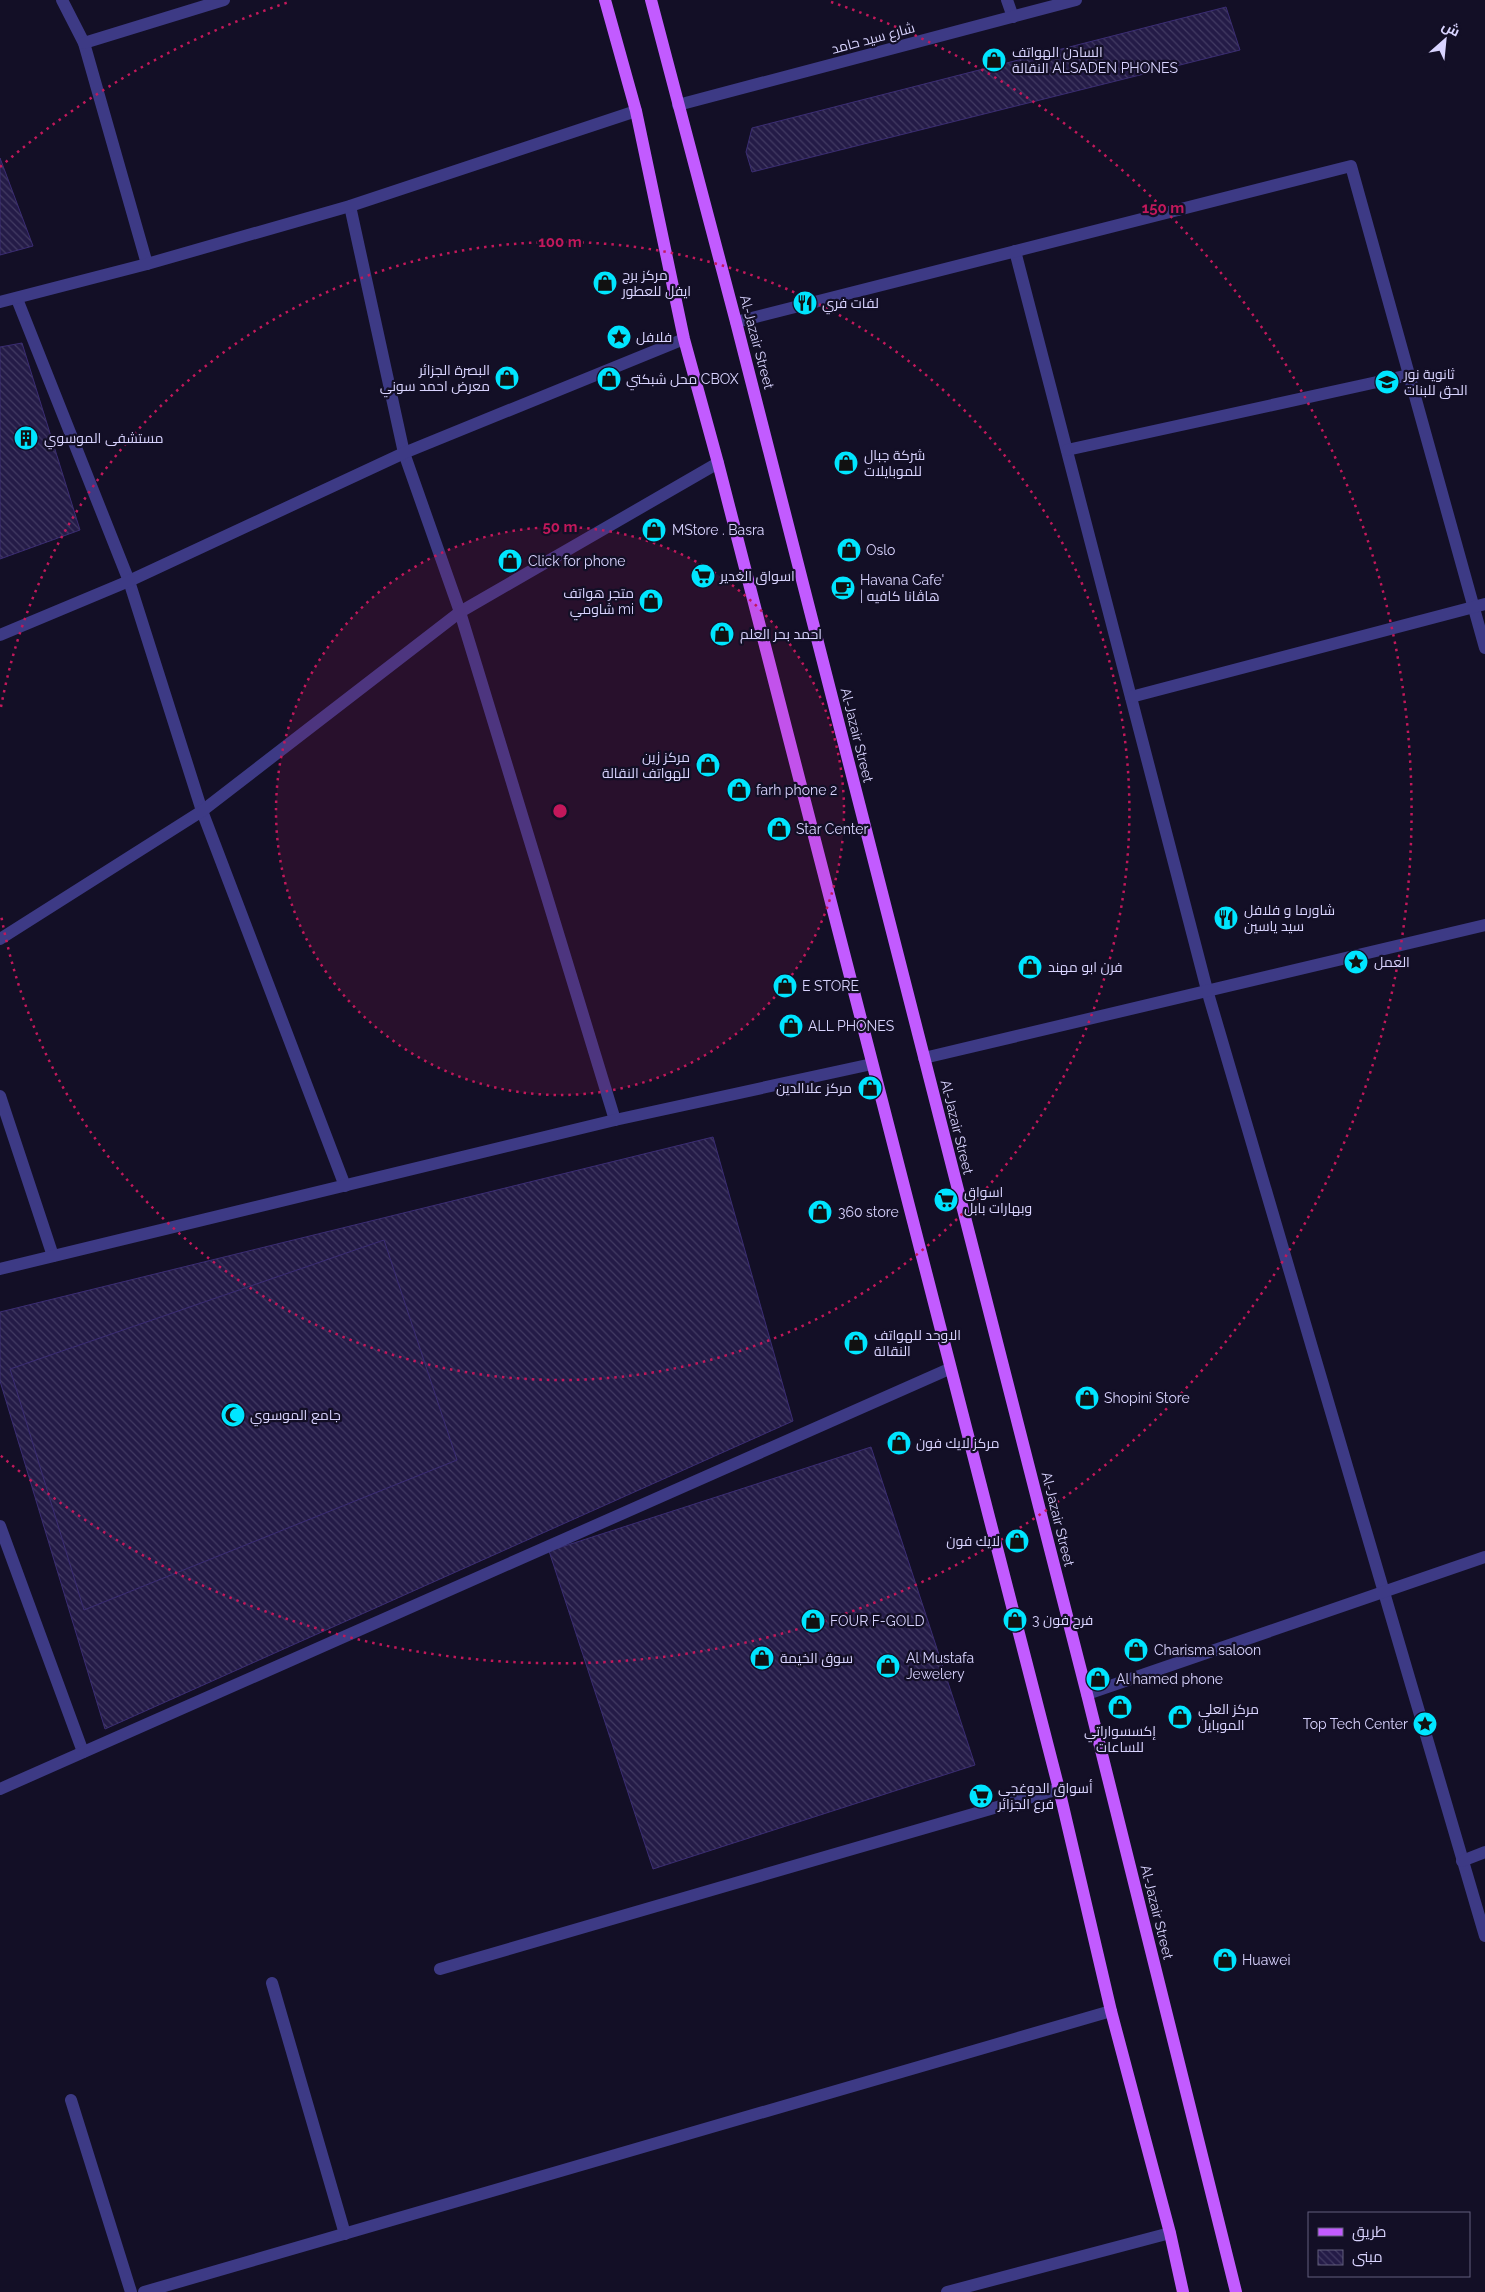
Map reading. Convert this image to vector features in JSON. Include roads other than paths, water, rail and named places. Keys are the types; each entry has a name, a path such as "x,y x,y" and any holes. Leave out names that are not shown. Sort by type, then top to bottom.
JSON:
{"main road":[{"path":"605,0 636,111 684,339 718,463 949,1369 1059,1789 1111,2011 1170,2233 1183,2292"},
{"name":"Al-Jazair Street","path":"651,0 736,322 1087,1694 1236,2292"}],"street":[{"path":"62,0 84,43 147,264"},
{"path":"84,43 224,0"},
{"path":"1007,0 1013,17"},
{"name":"شارع سيد حامد","path":"678,105 1076,0"},
{"path":"0,302 18,299 147,264 350,206 636,111"},
{"path":"736,322 1351,166 1409,375 1479,606 1485,648"},
{"path":"350,206 404,453 460,612 614,1120"},
{"path":"1015,251 1207,990 1485,1936"},
{"path":"18,299 129,581 202,812 345,1186"},
{"path":"0,635 129,581 404,453 684,339"},
{"path":"1067,450 1409,375"},
{"path":"0,939 202,812 460,612 718,463"},
{"path":"1131,697 1479,606"},
{"path":"924,1058 1485,925"},
{"path":"0,1269 614,1120 872,1064"},
{"path":"0,1096 53,1256"},
{"path":"0,1789 949,1369"},
{"path":"0,1526 83,1752"},
{"path":"1087,1694 1485,1557"},
{"path":"440,1969 1059,1789"},
{"path":"1462,1861 1485,1852"},
{"path":"272,1983 346,2234"},
{"path":"144,2292 1111,2011"},
{"path":"71,2100 131,2292"},
{"path":"948,2292 1170,2233"}],"place":[{"name":"السادن الهواتف النقالة ALSADEN PHONES","path":"994,60"},
{"name":"مركز برج ايفل للعطور","path":"605,283"},
{"name":"لفات فري","path":"805,303"},
{"name":"فلافل","path":"619,337"},
{"name":"البصرة الجزائر معرض احمد سوني","path":"507,378"},
{"name":"محل شبكتي CBOX","path":"609,379"},
{"name":"ثانوية نور الحق للبنات","path":"1387,382"},
{"name":"مستشفى الموسوي","path":"26,438"},
{"name":"شركة جبال للموبايلات","path":"846,463"},
{"name":"MStore . Basra","path":"654,530"},
{"name":"Oslo","path":"849,550"},
{"name":"Click for phone","path":"510,561"},
{"name":"اسواق الغدير","path":"703,576"},
{"name":"Havana Cafe' | هاڤانا كافيه","path":"843,588"},
{"name":"متجر هواتف شاومي mi","path":"651,601"},
{"name":"احمد بحر العلم","path":"722,634"},
{"name":"مركز زين للهواتف النقالة","path":"708,765"},
{"name":"farh phone 2","path":"739,790"},
{"name":"Star Center","path":"779,829"},
{"name":"شاورما و فلافل سيد ياسين","path":"1226,918"},
{"name":"العمل","path":"1356,962"},
{"name":"فرن ابو مهند","path":"1030,967"},
{"name":"E STORE","path":"785,986"},
{"name":"ALL PHONES","path":"791,1026"},
{"name":"مركز علاالدين","path":"870,1088"},
{"name":"اسواق وبهارات بابل","path":"946,1200"},
{"name":"360 store","path":"820,1212"},
{"name":"الاوحد للهواتف النقالة","path":"856,1343"},
{"name":"Shopini Store","path":"1087,1398"},
{"name":"جامع الموسوي","path":"233,1415"},
{"name":"مركز لايك فون","path":"899,1443"},
{"name":"لايك فون","path":"1017,1541"},
{"name":"فرح فون 3","path":"1015,1620"},
{"name":"FOUR F-GOLD","path":"813,1621"},
{"name":"Charisma saloon","path":"1136,1650"},
{"name":"سوق الخيمة","path":"762,1658"},
{"name":"Al Mustafa Jewelery","path":"888,1666"},
{"name":"Al hamed phone","path":"1098,1679"},
{"name":"إكسسواراتي للساعات","path":"1120,1707"},
{"name":"مركز العلي الموبايل","path":"1180,1717"},
{"name":"Top Tech Center","path":"1425,1724"},
{"name":"أسواق الدوغجي فرع الجزائر","path":"981,1796"},
{"name":"Huawei","path":"1225,1960"}]}
